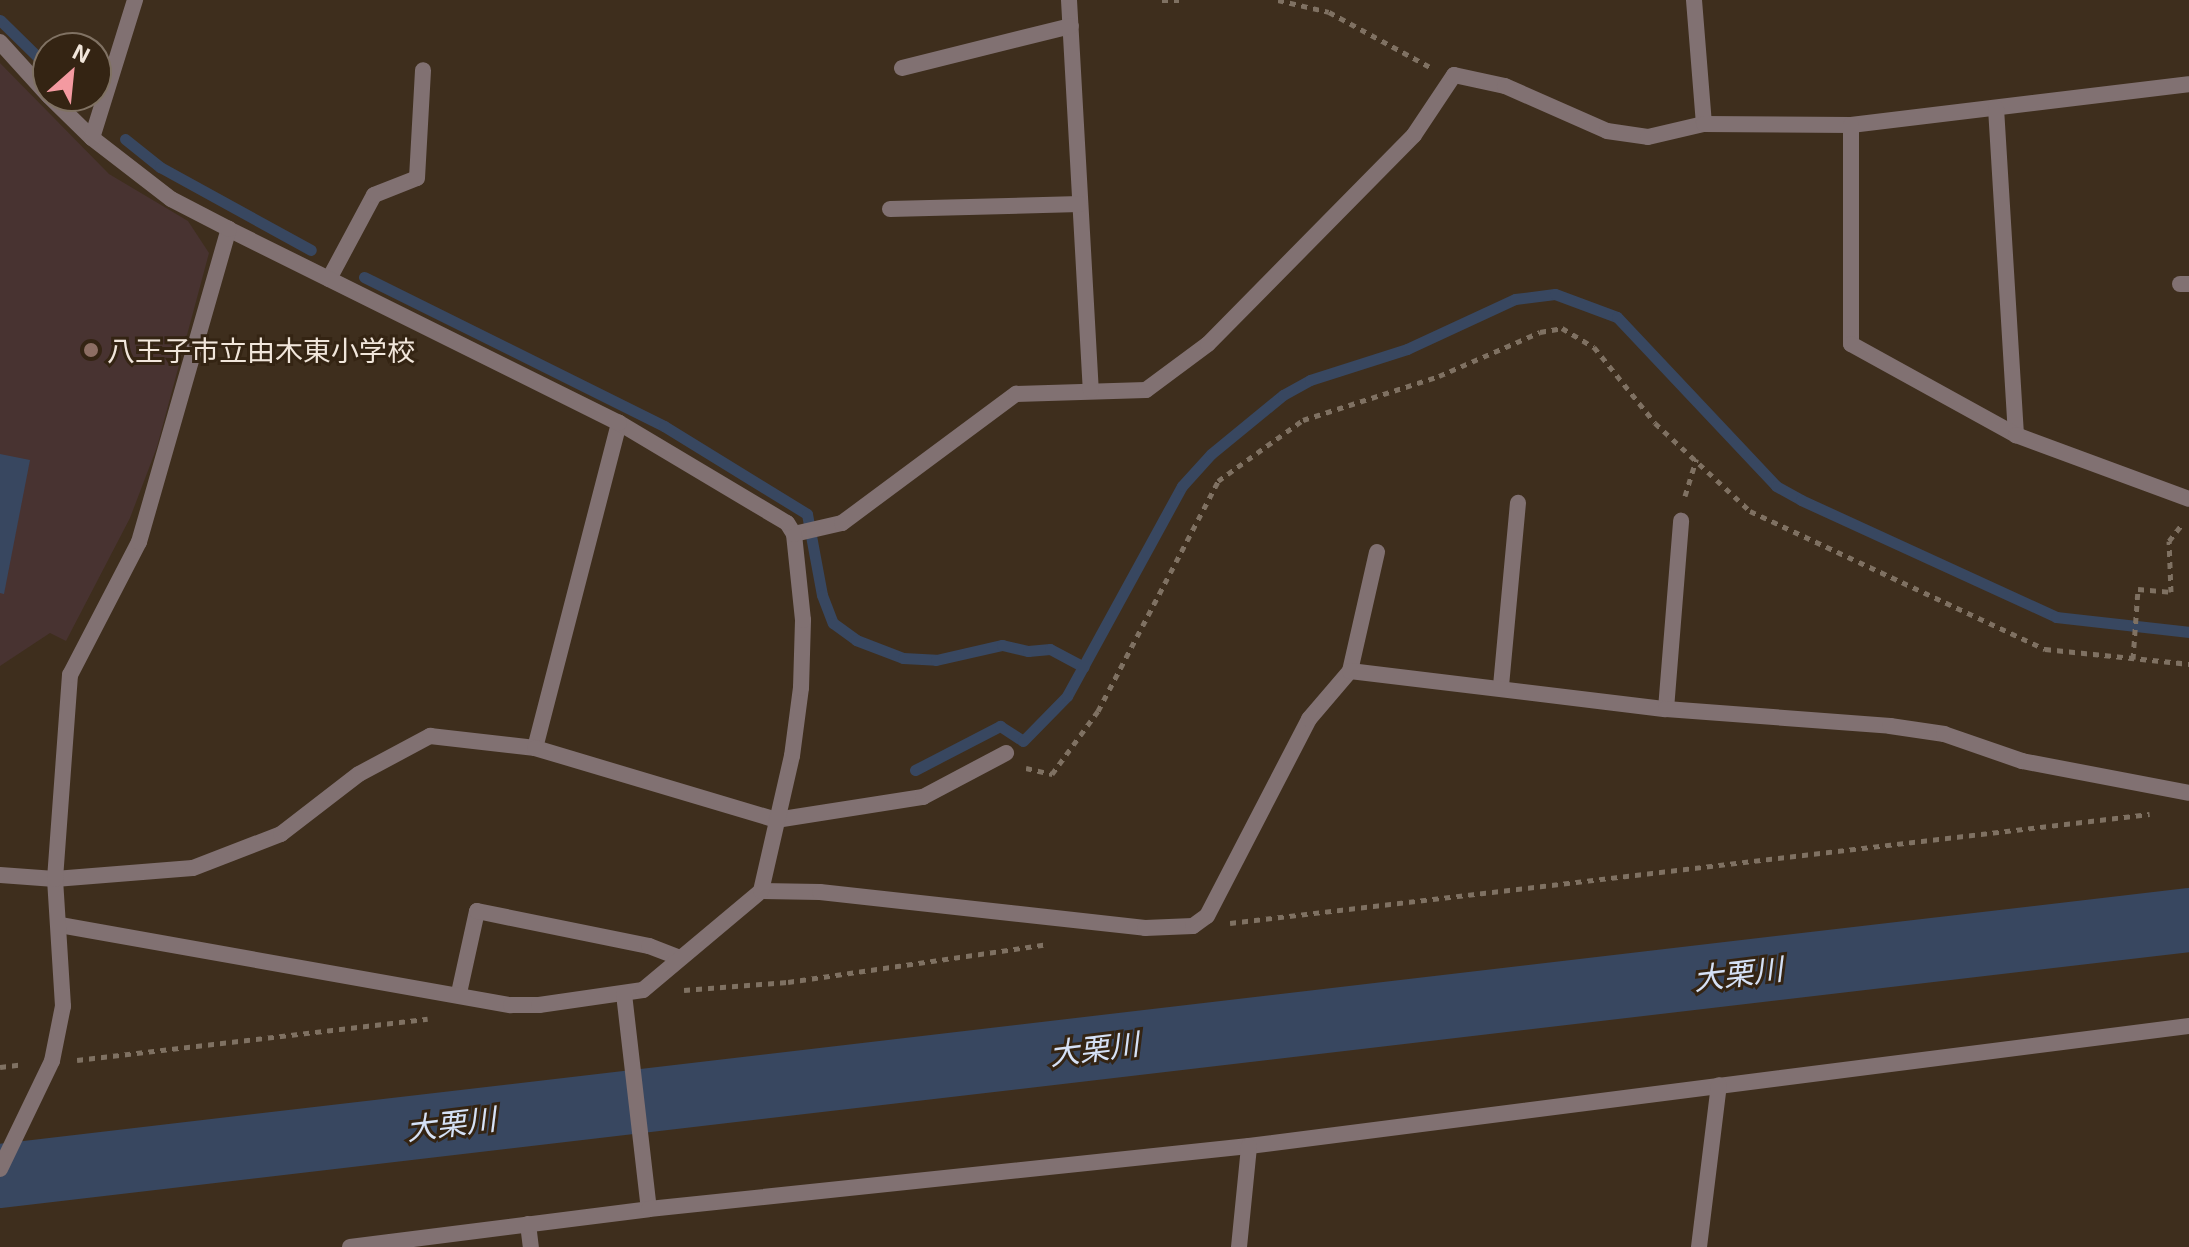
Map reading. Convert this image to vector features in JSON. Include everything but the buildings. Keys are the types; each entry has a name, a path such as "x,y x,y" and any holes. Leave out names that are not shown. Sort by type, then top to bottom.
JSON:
{"street":[{"path":"92,138 135,0"},
{"path":"1069,0 1091,390"},
{"path":"1694,0 1704,124"},
{"path":"902,68 1071,26"},
{"path":"0,42 32,77"},
{"path":"329,279 374,195 417,178 423,70"},
{"path":"798,533 842,523 1016,394 1146,390 1208,344 1414,135 1454,75 1517,90 1607,131 1648,137 1704,124 1851,125 2189,84"},
{"path":"1996,108 2016,435"},
{"path":"66,112 92,138 171,199 619,423 772,512 798,533 803,620 801,688 792,756 761,891"},
{"path":"1851,125 1851,344 2016,435 2189,499"},
{"path":"890,209 1080,204"},
{"path":"0,1169 45,1073 63,1006 55,879 70,675 139,542 229,229"},
{"path":"535,748 619,423"},
{"path":"1501,686 1518,503"},
{"path":"1666,709 1681,521"},
{"path":"60,925 459,993 511,1005 624,1000 643,990 678,957 761,891 820,892 1145,928 1193,926 1207,916 1309,719 1350,671 1377,552"},
{"path":"1350,671 1501,686 1666,709 1944,734 2022,761 2189,793"},
{"path":"0,875 55,879 193,868 248,850 281,834 359,774 430,736 535,748 776,820 923,797 1006,753"},
{"path":"459,993 477,911 649,946 678,957"},
{"path":"624,1000 648,1204"},
{"path":"350,1247 528,1224 648,1204 1249,1146 2189,1026"},
{"path":"1699,1247 1719,1085"},
{"path":"1239,1247 1249,1146"},
{"path":"528,1224 531,1247"}],"path":[{"path":"1162,0 1179,0"},
{"path":"1278,0 1329,12 1416,62 1454,75"},
{"path":"1006,753 1027,769 1052,774 1098,711 1218,481 1303,420 1439,376 1540,332 1562,328 1594,347 1655,423 1750,511 2045,649 2189,664"},
{"path":"1681,521 1690,469 1696,459"},
{"path":"2133,656 2138,589 2171,592 2169,541 2189,516"},
{"path":"1219,925 2159,813"},
{"path":"681,990 788,982 1047,944"},
{"path":"72,1060 439,1018"},
{"path":"0,1067 23,1064"}],"shaded area":[{"name":"八王子市立由木東小学校","path":"0,63 32,96 32,112 48,112 109,174 188,221 209,253 157,447 130,518 66,641 50,633 0,666"}],"water":[{"path":"0,454 30,460 4,594 0,593"}],"waterway":[{"path":"0,20 32,51"},
{"path":"125,139 160,167 311,250"},
{"path":"364,277 664,426 807,514 822,595 833,623 856,640 903,658 936,660 1002,645 1028,651 1050,649 1084,667"},
{"path":"915,770 1000,726 1023,741 1067,696 1182,486 1211,454 1283,395 1310,380 1407,349 1515,299 1555,294 1617,317 1776,486 1801,500 2056,617 2189,632"},
{"name":"大栗川","path":"0,1176 2189,920"}],"place":[{"name":"八王子市立由木東小学校","path":"91,350"}]}
